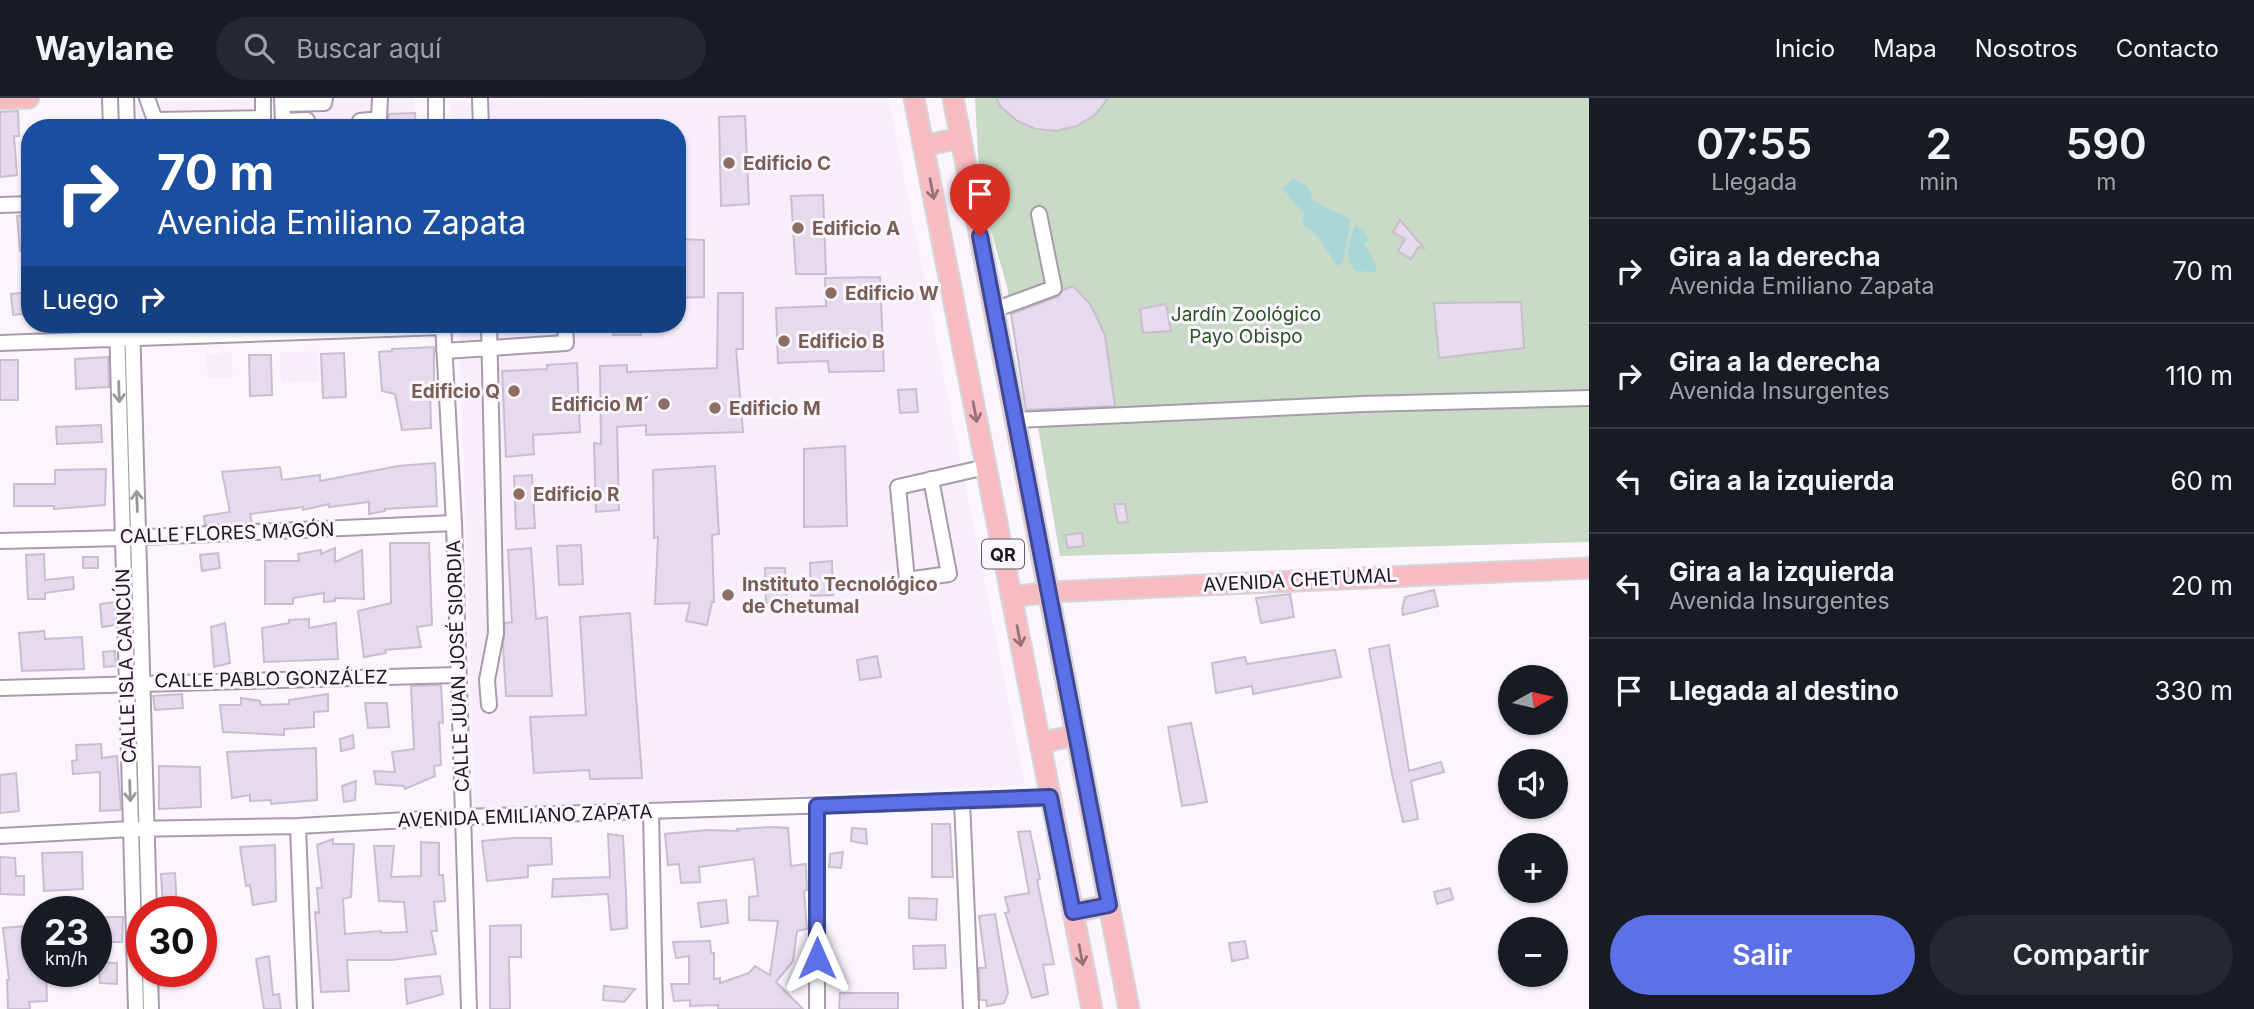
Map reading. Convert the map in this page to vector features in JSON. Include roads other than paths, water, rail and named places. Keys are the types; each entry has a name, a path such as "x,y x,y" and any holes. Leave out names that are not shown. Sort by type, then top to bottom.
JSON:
{"main road":[{"path":"0,99 29,98"},
{"path":"904,98 920,124"},
{"name":"QR","path":"915,98 1091,1009"},
{"name":"QR","path":"953,98 1129,1009"},
{"path":"923,146 960,138"},
{"name":"AVENIDA CHETUMAL","path":"1012,597 1049,592 1589,568"},
{"path":"1040,743 1076,734"},
{"path":"1073,912 1109,905"}],"street":[{"path":"110,98 111,119"},
{"path":"126,98 127,119"},
{"path":"147,98 155,119"},
{"path":"209,119 263,118 262,98"},
{"path":"283,119 282,101 324,103 325,98"},
{"path":"379,119 380,98"},
{"path":"436,98 436,119"},
{"path":"480,98 481,119"},
{"path":"0,205 21,204"},
{"path":"994,310 1054,288 1039,214"},
{"name":"CALLE ISLA CANCÚN","path":"117,333 136,1009"},
{"name":"CALLE ISLA CANCÚN","path":"133,333 148,896"},
{"path":"0,343 278,333"},
{"name":"CALLE JUAN JOSÉ SIORDIA","path":"443,333 454,523 469,1009"},
{"path":"489,333 496,633 487,680 489,705"},
{"path":"444,351 566,343 565,333"},
{"path":"1016,420 1363,404 1589,398"},
{"path":"930,479 949,574 907,580 898,487 930,479 986,467"},
{"name":"CALLE FLORES MAGÓN","path":"0,541 454,523"},
{"name":"CALLE PABLO GONZÁLEZ","path":"0,688 458,675"},
{"name":"AVENIDA EMILIANO ZAPATA","path":"0,836 131,828 298,826 463,817 1050,797"},
{"path":"962,801 971,1009"},
{"path":"817,806 817,1009"},
{"path":"651,811 655,1009"},
{"path":"298,826 305,1009"},
{"path":"150,987 151,1009"}],"water":[{"path":"1292,178 1308,188 1312,199 1351,220 1343,263 1337,266 1317,235 1306,228 1303,222 1304,214 1283,189"},
{"path":"1356,224 1370,242 1364,243 1376,265 1376,272 1355,271 1351,266 1348,248"}],"place":[{"name":"Edificio C","path":"729,163"},
{"name":"Edificio A","path":"798,228"},
{"name":"Edificio W","path":"831,293"},
{"name":"Edificio B","path":"784,341"},
{"name":"Edificio Q","path":"514,391"},
{"name":"Edificio M´","path":"664,404"},
{"name":"Edificio M","path":"715,408"},
{"name":"Edificio R","path":"519,494"},
{"name":"Instituto Tecnológico de Chetumal","path":"728,595"}],"park label":[{"name":"Jardín Zoológico Payo Obispo","path":"1246,325"}]}
